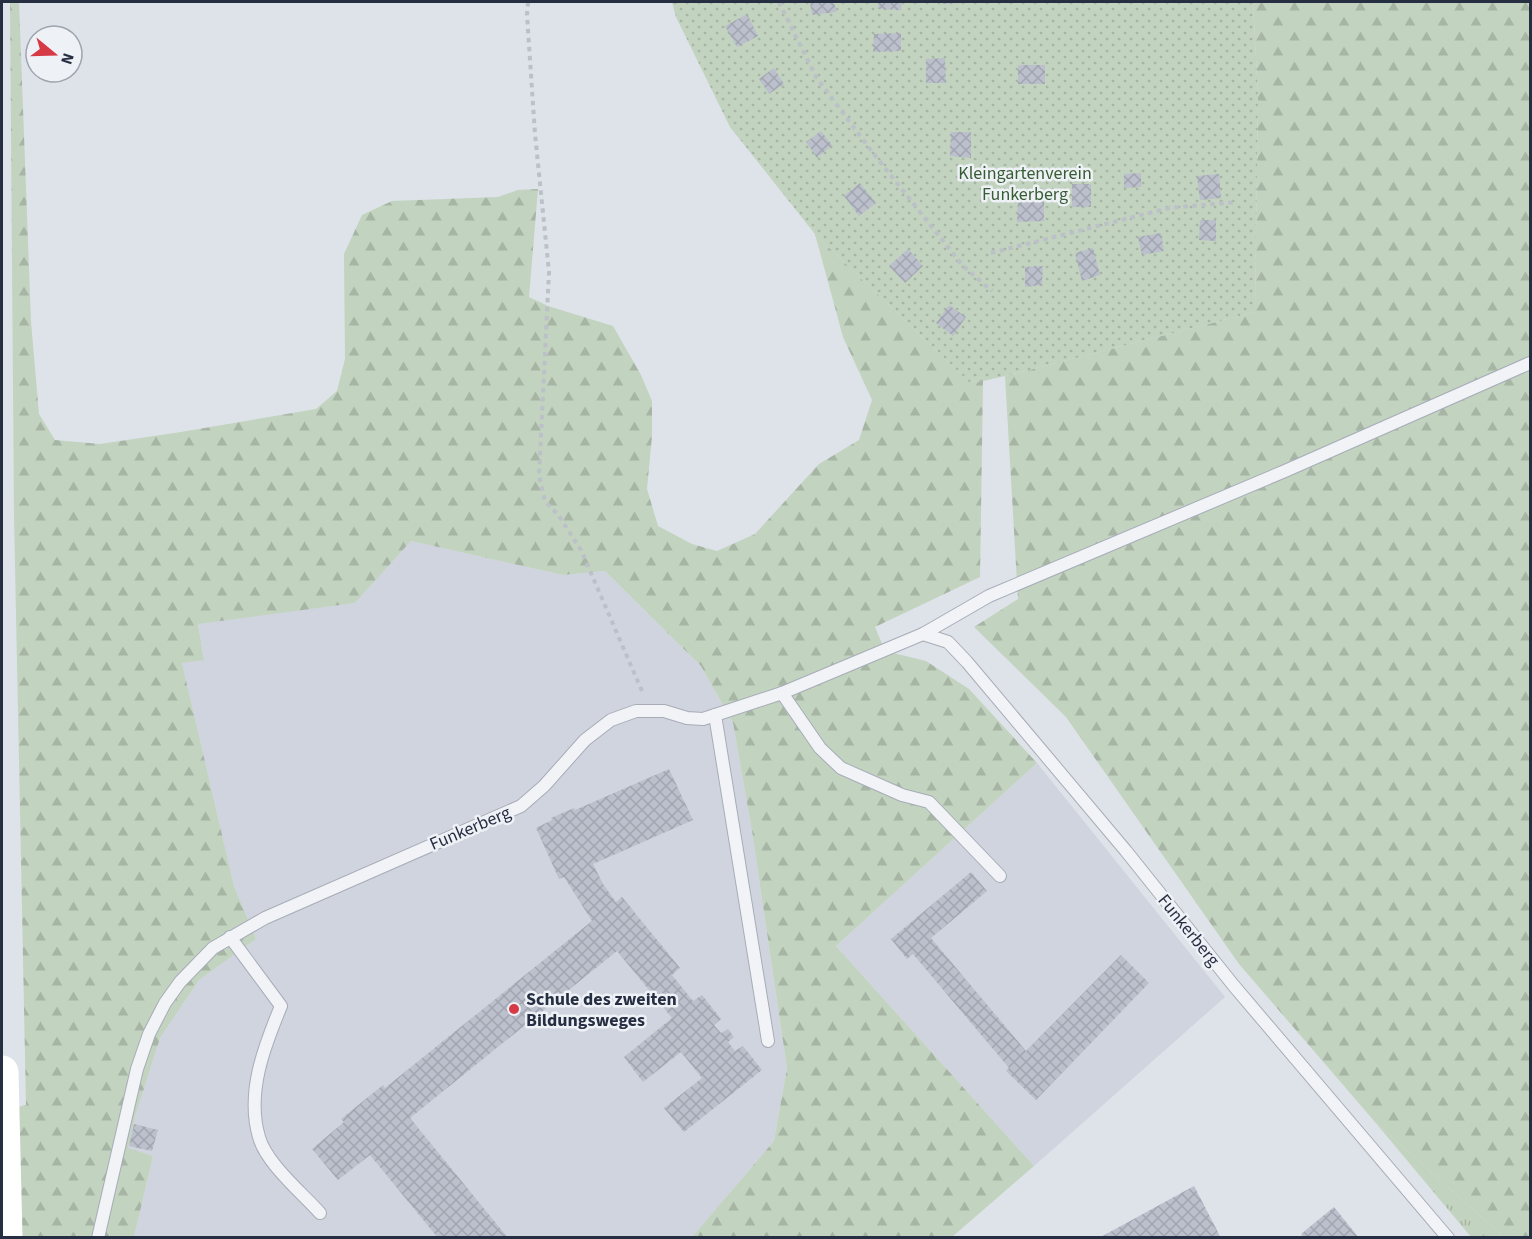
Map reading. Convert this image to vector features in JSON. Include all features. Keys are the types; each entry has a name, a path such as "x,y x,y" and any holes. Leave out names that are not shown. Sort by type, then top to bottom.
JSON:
{"street":[{"path":"2,1072 6,1238"}],"lane":[{"name":"Funkerberg","path":"98,1238 137,1069 154,1024 180,982 213,948 230,937 265,918 521,806 544,786 585,740 611,720 636,711 664,711 687,718 703,719 782,693 923,634 989,596 1286,471 1530,363"},
{"name":"Funkerberg","path":"923,634 948,642 968,662 1126,851 1234,986 1448,1238"},
{"path":"782,693 820,748 842,768 902,795 929,802 1000,876"},
{"path":"715,715 768,1041"},
{"path":"230,937 280,1006 257,1076 255,1104 259,1138 271,1160 320,1213"}],"path":[{"path":"528,2 536,134 549,272 539,476 545,501 559,516 581,550 651,711"},
{"path":"779,2 816,77 963,266 992,291"},
{"path":"991,253 1169,208 1237,202"}],"shaded area":[{"path":"411,541 563,575 605,571 701,666 733,723 752,831 787,1068 774,1141 692,1237 134,1237 153,1156 127,1149 160,1038 199,980 256,939 234,886 182,663 204,659 198,623 355,603"},
{"path":"1037,763 1225,997 1034,1166 836,946"}],"green space":[{"path":"10,2 19,2 31,322 39,414 55,440 100,444 316,409 337,391 345,359 344,254 362,215 392,201 498,197 518,190 538,189 529,297 548,306 613,326 641,375 652,401 652,436 647,489 658,526 692,544 717,551 755,534 819,464 859,440 872,400 843,337 815,234 969,382 983,381 980,577 875,627 885,651 926,661 969,689 1037,763 836,946 1034,1166 952,1237 692,1237 774,1141 787,1068 752,831 733,723 701,666 605,571 563,575 411,541 355,603 198,624 204,660 182,663 234,886 256,939 199,980 160,1038 135,1117 128,1148 153,1156 134,1237 2,1237 2,1111 26,1105 14,515"},
{"name":"Kleingartenverein Funkerberg","path":"672,2 1253,2 1258,96 1255,312 1005,376 969,382 815,234 730,127 676,17"},
{"path":"1253,2 1530,2 1530,1237 1504,1237 1375,1122 1239,964 1066,717 974,627 1018,599 1005,376 1255,312 1258,96"},
{"path":"1375,1122 1504,1237 1471,1237"}],"building":[{"path":"810,2 834,2 836,12 812,15"},
{"path":"878,2 902,2 901,10 878,9"},
{"path":"943,2 961,2 961,3 943,4"},
{"path":"747,14 758,36 737,47 725,26"},
{"path":"901,33 901,51 873,52 874,34"},
{"path":"945,58 946,83 926,83 926,59"},
{"path":"1018,65 1045,65 1045,84 1018,84"},
{"path":"774,68 784,84 769,94 759,79"},
{"path":"821,131 832,145 817,158 806,142"},
{"path":"951,132 971,132 971,158 950,156"},
{"path":"1141,173 1141,187 1124,188 1124,174"},
{"path":"1219,174 1221,198 1200,200 1197,176"},
{"path":"860,183 876,203 859,216 844,196"},
{"path":"1072,184 1091,184 1091,207 1072,207"},
{"path":"1018,199 1044,200 1044,221 1017,222"},
{"path":"1200,220 1216,220 1216,241 1199,240"},
{"path":"1161,233 1164,251 1142,255 1138,237"},
{"path":"1093,248 1100,275 1082,281 1075,253"},
{"path":"908,249 923,266 905,283 889,266"},
{"path":"1043,266 1042,285 1025,287 1025,267"},
{"path":"949,305 966,317 953,336 936,323"},
{"name":"Schule des zweiten Bildungsweges","path":"669,769 693,820 593,864 603,884 616,902 622,897 680,968 672,975 693,1001 702,995 721,1019 714,1025 721,1033 728,1029 734,1037 728,1042 735,1051 743,1046 762,1070 684,1132 664,1108 702,1078 681,1052 643,1082 624,1057 672,1018 617,951 410,1118 508,1238 438,1238 370,1155 338,1180 312,1149 344,1122 341,1119 383,1085 385,1088 592,921 564,877 559,879 536,828 552,820 551,818 574,808 575,810"},
{"path":"971,872 987,891 931,938 1026,1051 1121,955 1149,983 1036,1100 1006,1071 1009,1068 913,954 907,959 891,939"},
{"path":"134,1124 158,1130 152,1151 129,1146"},
{"path":"1194,1186 1221,1238 1099,1238"},
{"path":"1334,1207 1359,1238 1304,1238 1301,1234"}],"place":[{"name":"Schule des zweiten Bildungsweges","path":"514,1009"}]}
